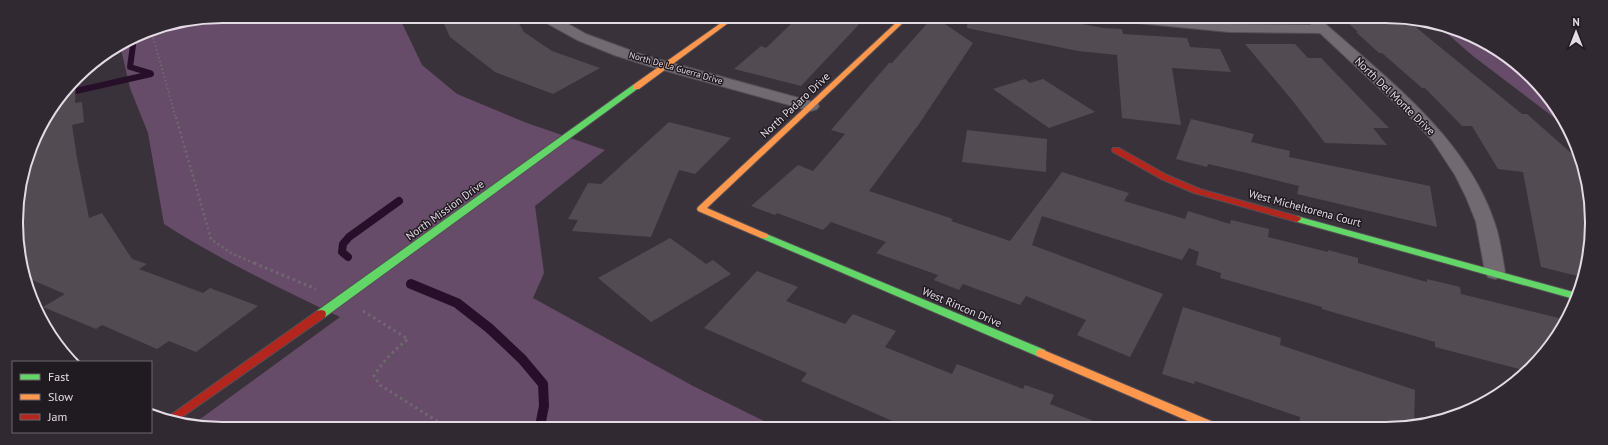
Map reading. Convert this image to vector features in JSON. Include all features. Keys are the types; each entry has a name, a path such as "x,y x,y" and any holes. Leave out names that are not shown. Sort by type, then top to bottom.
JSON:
{"street":[{"name":"North De La Guerra Drive","path":"556,23 594,42 640,59 811,106"},
{"name":"North Mission Drive","path":"176,416 340,300 725,23"},
{"name":"North Padaro Drive","path":"701,209 900,23"},
{"path":"1178,23 1229,28 1319,24"},
{"name":"North Del Monte Drive","path":"1319,24 1417,115 1438,137 1464,175 1475,197 1484,222 1495,272"},
{"name":"West Micheltorena Court","path":"1116,150 1164,177 1197,191 1495,272 1571,295"},
{"name":"West Rincon Drive","path":"701,209 1202,422"}],"path":[{"path":"153,36 211,239 231,253 323,292"},
{"path":"359,309 408,340 389,353 381,364 374,376 380,385 439,422"}],"shaded area":[{"path":"209,23 402,23 422,65 457,94 527,123 605,150 535,206 544,273 533,298 693,386 766,422 209,422 198,420 340,317 228,262 164,224 148,133 130,88 121,51 146,38 171,30"},
{"path":"1446,33 1474,44 1507,64 1527,81 1544,101 1555,118 1473,56"}],"building":[{"path":"444,23 519,23 524,32 552,51 600,68 553,94 495,72 450,37"},
{"path":"792,23 860,23 801,86 734,69 761,46 766,48"},
{"path":"928,23 943,23 973,43 919,124 869,191 953,219 951,221 1010,241 1062,172 1129,193 1124,201 1185,219 1188,211 1230,224 1231,220 1269,229 1268,237 1358,258 1358,263 1427,282 1427,279 1460,287 1461,294 1560,318 1544,344 1527,364 1520,369 1435,347 1435,342 1322,309 1322,307 1220,278 1221,273 1196,265 1199,252 1189,248 1182,260 1042,216 1032,245 1163,294 1130,357 1077,335 1086,320 1026,296 1020,305 963,284 959,290 934,280 938,275 876,253 886,242 831,222 823,230 777,213 775,215 751,206 798,165 813,171 845,134 831,130 889,63 892,63"},
{"path":"968,23 1077,23 1103,28 1122,29 1123,34 1187,38 1190,47 1220,49 1231,72 1172,68 1181,125 1122,118 1117,55 1078,51 967,28"},
{"path":"1348,23 1399,23 1413,25 1522,114 1527,114 1573,155 1581,184 1585,209 1585,236 1577,276 1541,267 1523,172 1498,169 1472,126 1462,126 1425,88 1422,88 1382,53 1379,53 1356,32 1358,32"},
{"path":"1245,44 1295,44 1308,58 1321,58 1389,128 1373,128 1387,145 1325,143 1292,100"},
{"path":"1025,79 1030,83 1043,79 1095,112 1049,128 993,89"},
{"path":"76,88 75,103 82,102 84,122 72,125 89,218 102,213 132,259 147,264 139,269 203,293 210,288 258,306 196,352 169,341 157,349 102,325 96,329 43,307 65,294 32,280 23,236 23,209 30,171 38,146 64,101"},
{"path":"1191,119 1254,134 1251,142 1290,151 1289,157 1430,186 1437,227 1297,194 1299,186 1208,164 1207,167 1176,159"},
{"path":"669,122 731,138 695,174 679,170 651,237 572,231 578,220 568,219 588,183 601,184"},
{"path":"967,130 1047,139 1046,172 962,162"},
{"path":"670,238 706,264 713,260 731,274 651,322 598,278"},
{"path":"757,271 798,287 786,301 845,324 853,314 896,331 885,347 952,374 957,364 1023,389 1025,385 1054,395 1050,404 1096,422 895,422 801,381 807,373 704,328"},
{"path":"1183,307 1281,338 1280,345 1415,390 1414,420 1399,422 1300,422 1300,417 1195,381 1194,384 1162,374"}],"waterway":[{"path":"133,44 130,67 150,73"},
{"path":"72,92 151,74"},
{"path":"348,257 342,252 343,244 349,237 399,201"},
{"path":"411,284 457,303 489,328 522,359 543,384 544,406 541,422"}],"traffic: fast":[{"path":"321,314 636,87"},
{"path":"1297,219 1571,295"},
{"path":"764,236 1041,353"}],"traffic: slow":[{"path":"636,87 725,23"},
{"path":"764,236 701,209 900,23"},
{"path":"1041,353 1202,422"}],"traffic: jam":[{"path":"1116,150 1164,177 1197,191 1297,219"},
{"path":"176,416 321,314"}]}
